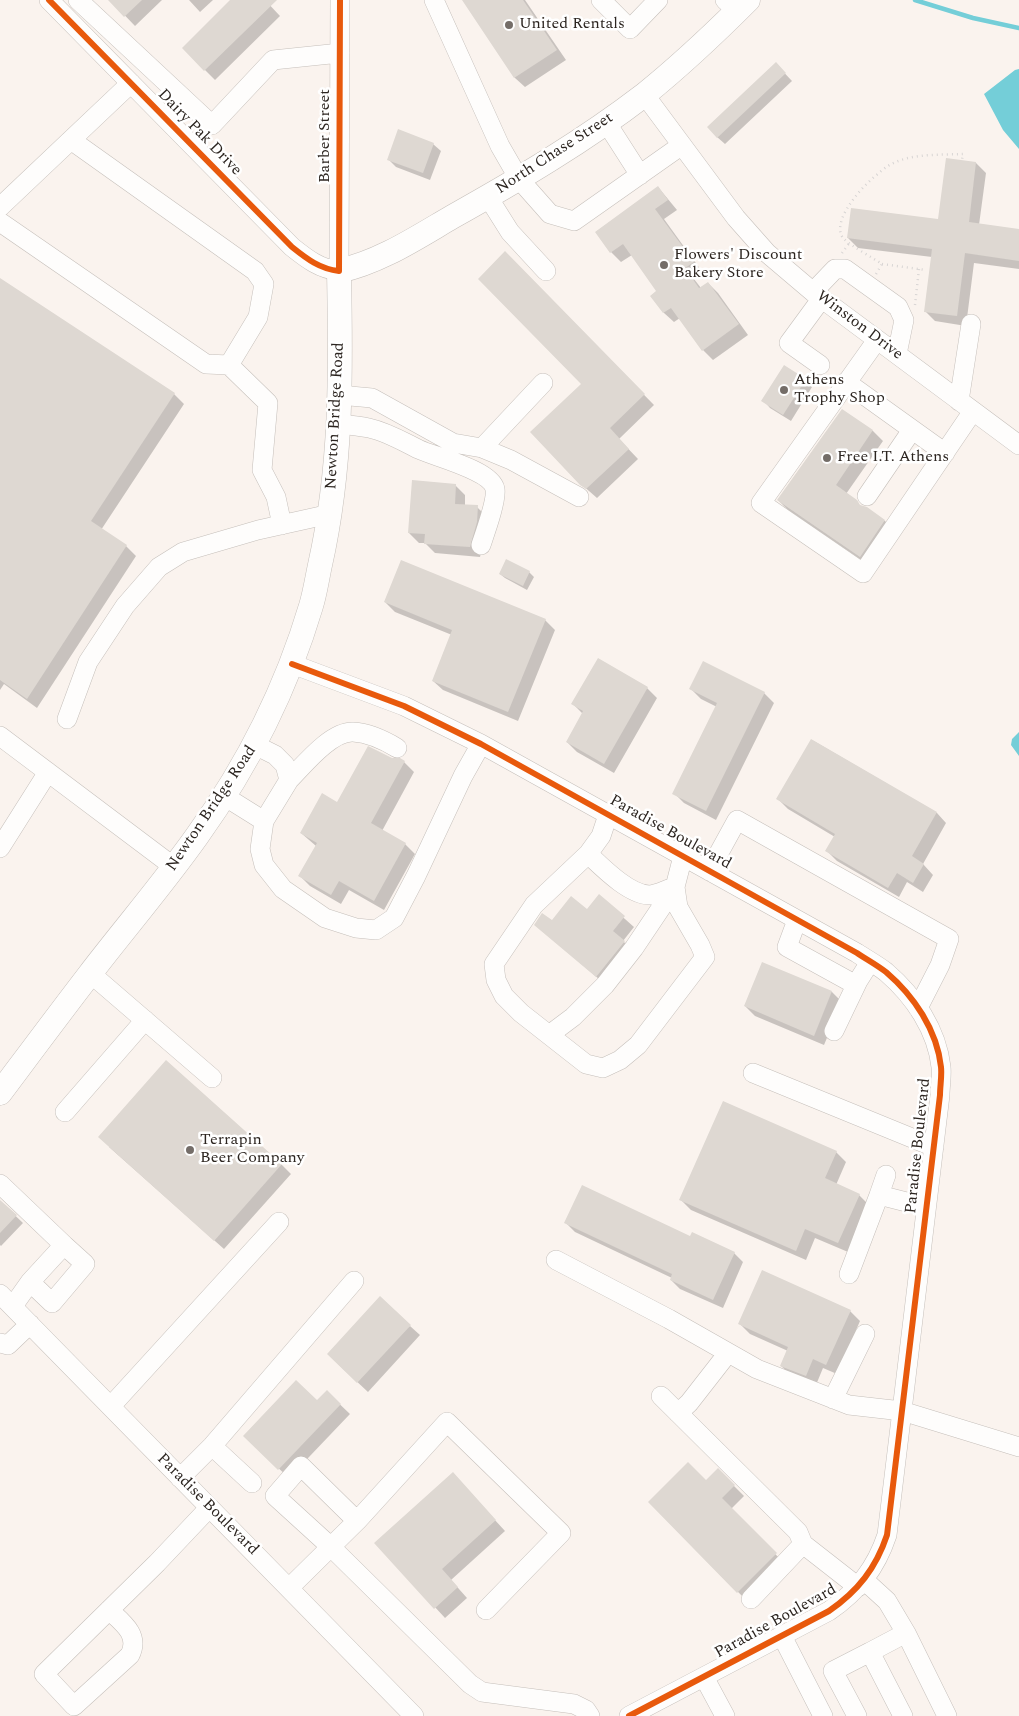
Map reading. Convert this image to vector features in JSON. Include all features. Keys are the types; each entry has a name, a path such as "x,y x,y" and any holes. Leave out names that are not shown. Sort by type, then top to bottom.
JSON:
{"main road":[{"name":"North Chase Street","path":"339,271 372,261 488,197 606,122 683,62 737,4"},
{"name":"Newton Bridge Road","path":"0,1093 90,973 174,868 224,796 255,745 292,664 312,604 336,477 339,424 339,271"}],"street":[{"name":"Dairy Pak Drive","path":"49,0 292,247 316,265 326,270 339,271"},
{"path":"78,0 212,125"},
{"name":"Barber Street","path":"339,271 340,0"},
{"path":"434,0 500,146 519,179 550,214 574,221 682,146"},
{"path":"601,0 630,29 658,0"},
{"path":"100,51 116,35"},
{"path":"198,152 212,125 273,60 340,53"},
{"path":"0,207 131,83"},
{"name":"Winston Drive","path":"644,94 751,236 785,270 1019,445"},
{"path":"606,122 640,175"},
{"path":"71,140 255,271 264,284 258,317 229,365"},
{"path":"488,197 510,232 546,271"},
{"path":"0,222 206,364 229,365 268,403 262,470 276,497 282,525"},
{"path":"820,365 789,343 835,269 845,269 909,313 897,354"},
{"path":"877,340 762,503 863,573 945,453 966,406 971,324"},
{"path":"846,382 945,453"},
{"path":"482,448 543,383"},
{"path":"339,395 372,398 453,443 482,448 510,460 579,497"},
{"path":"339,424 370,428 397,437 419,450 470,468 491,481 495,489 493,506 481,545"},
{"path":"867,496 912,430"},
{"path":"67,719 88,662 125,606 159,567 183,552 330,514"},
{"name":"Paradise Boulevard","path":"292,664 404,706 482,744 870,962 884,971 907,992 918,1008 935,1041 941,1067 934,1147 887,1535 874,1566 861,1584 846,1599 829,1611 629,1716"},
{"path":"397,748 380,738 352,732 333,738 289,780 264,821 260,849 264,866 283,889 325,918 356,928 376,930 394,918 463,776 482,744"},
{"path":"0,736 174,868"},
{"path":"255,745 274,755 285,765 289,780"},
{"path":"0,848 48,772"},
{"path":"224,796 264,821"},
{"path":"608,815 601,836 588,854 534,904 494,964 496,980 504,996 521,1013 586,1064 603,1068 620,1060 638,1045 705,957 678,907 675,887"},
{"path":"709,871 737,820 949,939 940,965 918,1008"},
{"path":"588,854 621,883 640,893 649,895 675,887"},
{"path":"549,1035 573,1017 606,985 634,948 675,887 683,856"},
{"path":"797,920 787,947 856,985"},
{"path":"834,1031 856,985 870,962"},
{"path":"90,973 212,1078"},
{"path":"65,1112 145,1020"},
{"path":"753,1073 934,1147"},
{"path":"849,1274 886,1175"},
{"path":"0,1184 85,1264 52,1303 30,1282"},
{"path":"878,1195 926,1207"},
{"path":"110,1406 279,1222"},
{"path":"6,1300 30,1282 64,1245"},
{"path":"556,1260 757,1368 833,1399 849,1405 902,1411 1019,1447"},
{"path":"180,1478 212,1446 354,1281"},
{"name":"Paradise Boulevard","path":"6,1300 414,1716"},
{"path":"3,1350 30,1324"},
{"path":"833,1399 865,1334"},
{"path":"678,1413 689,1403 728,1353"},
{"path":"661,1396 798,1532 803,1544 887,1601 906,1633 947,1716"},
{"path":"289,1588 356,1521 447,1422 561,1533 486,1610"},
{"path":"212,1446 252,1483"},
{"path":"356,1521 301,1466 275,1496 470,1684 482,1692 574,1704 586,1710 590,1716"},
{"path":"109,1610 124,1624 134,1638 134,1646 130,1655 74,1706 44,1674 209,1508"},
{"path":"751,1599 803,1544"},
{"path":"857,1716 833,1671 906,1633"},
{"path":"782,1636 823,1716"},
{"path":"870,1652 903,1716"},
{"path":"704,1677 725,1716"}],"path":[{"path":"926,270 882,264 844,238 840,231 841,221 852,200 863,187 887,166 906,158 963,154 962,160"},
{"path":"868,285 882,264"},
{"path":"909,313 919,269"}],"water":[{"path":"1019,69 1019,149 1003,130 984,94 1015,70"},
{"path":"1019,732 1019,756 1011,745 1012,739"}],"building":[{"path":"108,0 142,0 124,17"},
{"path":"230,0 277,0 204,71 182,48"},
{"name":"United Rentals","path":"462,0 523,0 557,50 514,78"},
{"path":"776,62 786,73 717,138 707,127"},
{"path":"398,129 434,143 423,173 387,160"},
{"path":"946,158 976,162 969,222 1019,229 1019,261 965,253 957,316 924,312 932,249 847,238 851,208 938,219"},
{"name":"Flowers' Discount Bakery Store","path":"658,186 668,200 655,209 694,262 685,268 699,288 708,282 739,324 702,351 671,308 663,313 650,296 656,291 623,244 610,253 595,232"},
{"path":"505,251 645,394 610,428 629,449 586,489 530,432 581,384 478,279"},
{"path":"0,278 175,393 91,521 127,545 27,699 0,680"},
{"name":"Athens Trophy Shop","path":"784,365 806,379 783,415 761,401"},
{"name":"Free I.T. Athens","path":"842,409 873,430 836,485 857,500 860,505 867,507 885,520 860,557 777,500"},
{"path":"412,480 456,484 455,504 478,505 477,522 470,547 424,544 425,534 408,533"},
{"path":"506,559 530,571 523,586 499,574"},
{"path":"401,560 546,619 508,712 432,681 452,630 384,602"},
{"path":"598,658 648,687 604,764 566,742 583,711 571,704"},
{"path":"703,661 765,692 706,811 672,794 717,703 689,689"},
{"path":"811,739 937,812 912,856 924,864 913,883 897,873 888,888 825,851 835,834 776,799"},
{"path":"368,746 392,758 400,758 405,761 371,823 406,843 374,901 339,881 331,895 298,876 317,843 300,833 322,793 337,802"},
{"path":"599,894 625,916 613,931 625,941 596,977 534,925 542,913 552,920 571,896 587,909"},
{"path":"762,962 832,991 814,1036 744,1006"},
{"name":"Terrapin Beer Company","path":"166,1060 282,1164 214,1241 98,1137"},
{"path":"723,1101 837,1151 825,1178 860,1194 838,1243 805,1229 796,1251 679,1200"},
{"path":"582,1185 690,1236 692,1232 735,1252 713,1300 670,1280 672,1274 564,1223"},
{"path":"0,1200 17,1215 0,1233"},
{"path":"762,1270 851,1310 826,1365 813,1359 806,1376 780,1366 788,1347 738,1324"},
{"path":"380,1296 411,1325 357,1383 327,1354"},
{"path":"296,1380 317,1400 327,1390 341,1404 278,1470 243,1436"},
{"path":"688,1462 706,1480 718,1468 735,1485 722,1498 777,1553 737,1593 648,1502"},
{"path":"453,1472 496,1520 442,1569 458,1587 434,1609 374,1543"}],"waterway":[{"path":"915,0 973,18 1019,28"}],"cycle path":[{"path":"49,0 292,247 320,266 339,271 340,0"},
{"path":"292,664 404,706 481,744 857,953 886,972 906,992 923,1015 935,1040 941,1067 940,1095 887,1535 883,1547 865,1578 849,1595 829,1611 629,1716"}],"place":[{"name":"United Rentals","path":"509,25"},
{"name":"Flowers' Discount Bakery Store","path":"664,265"},
{"name":"Athens Trophy Shop","path":"784,390"},
{"name":"Free I.T. Athens","path":"827,458"},
{"name":"Terrapin Beer Company","path":"190,1150"}]}
